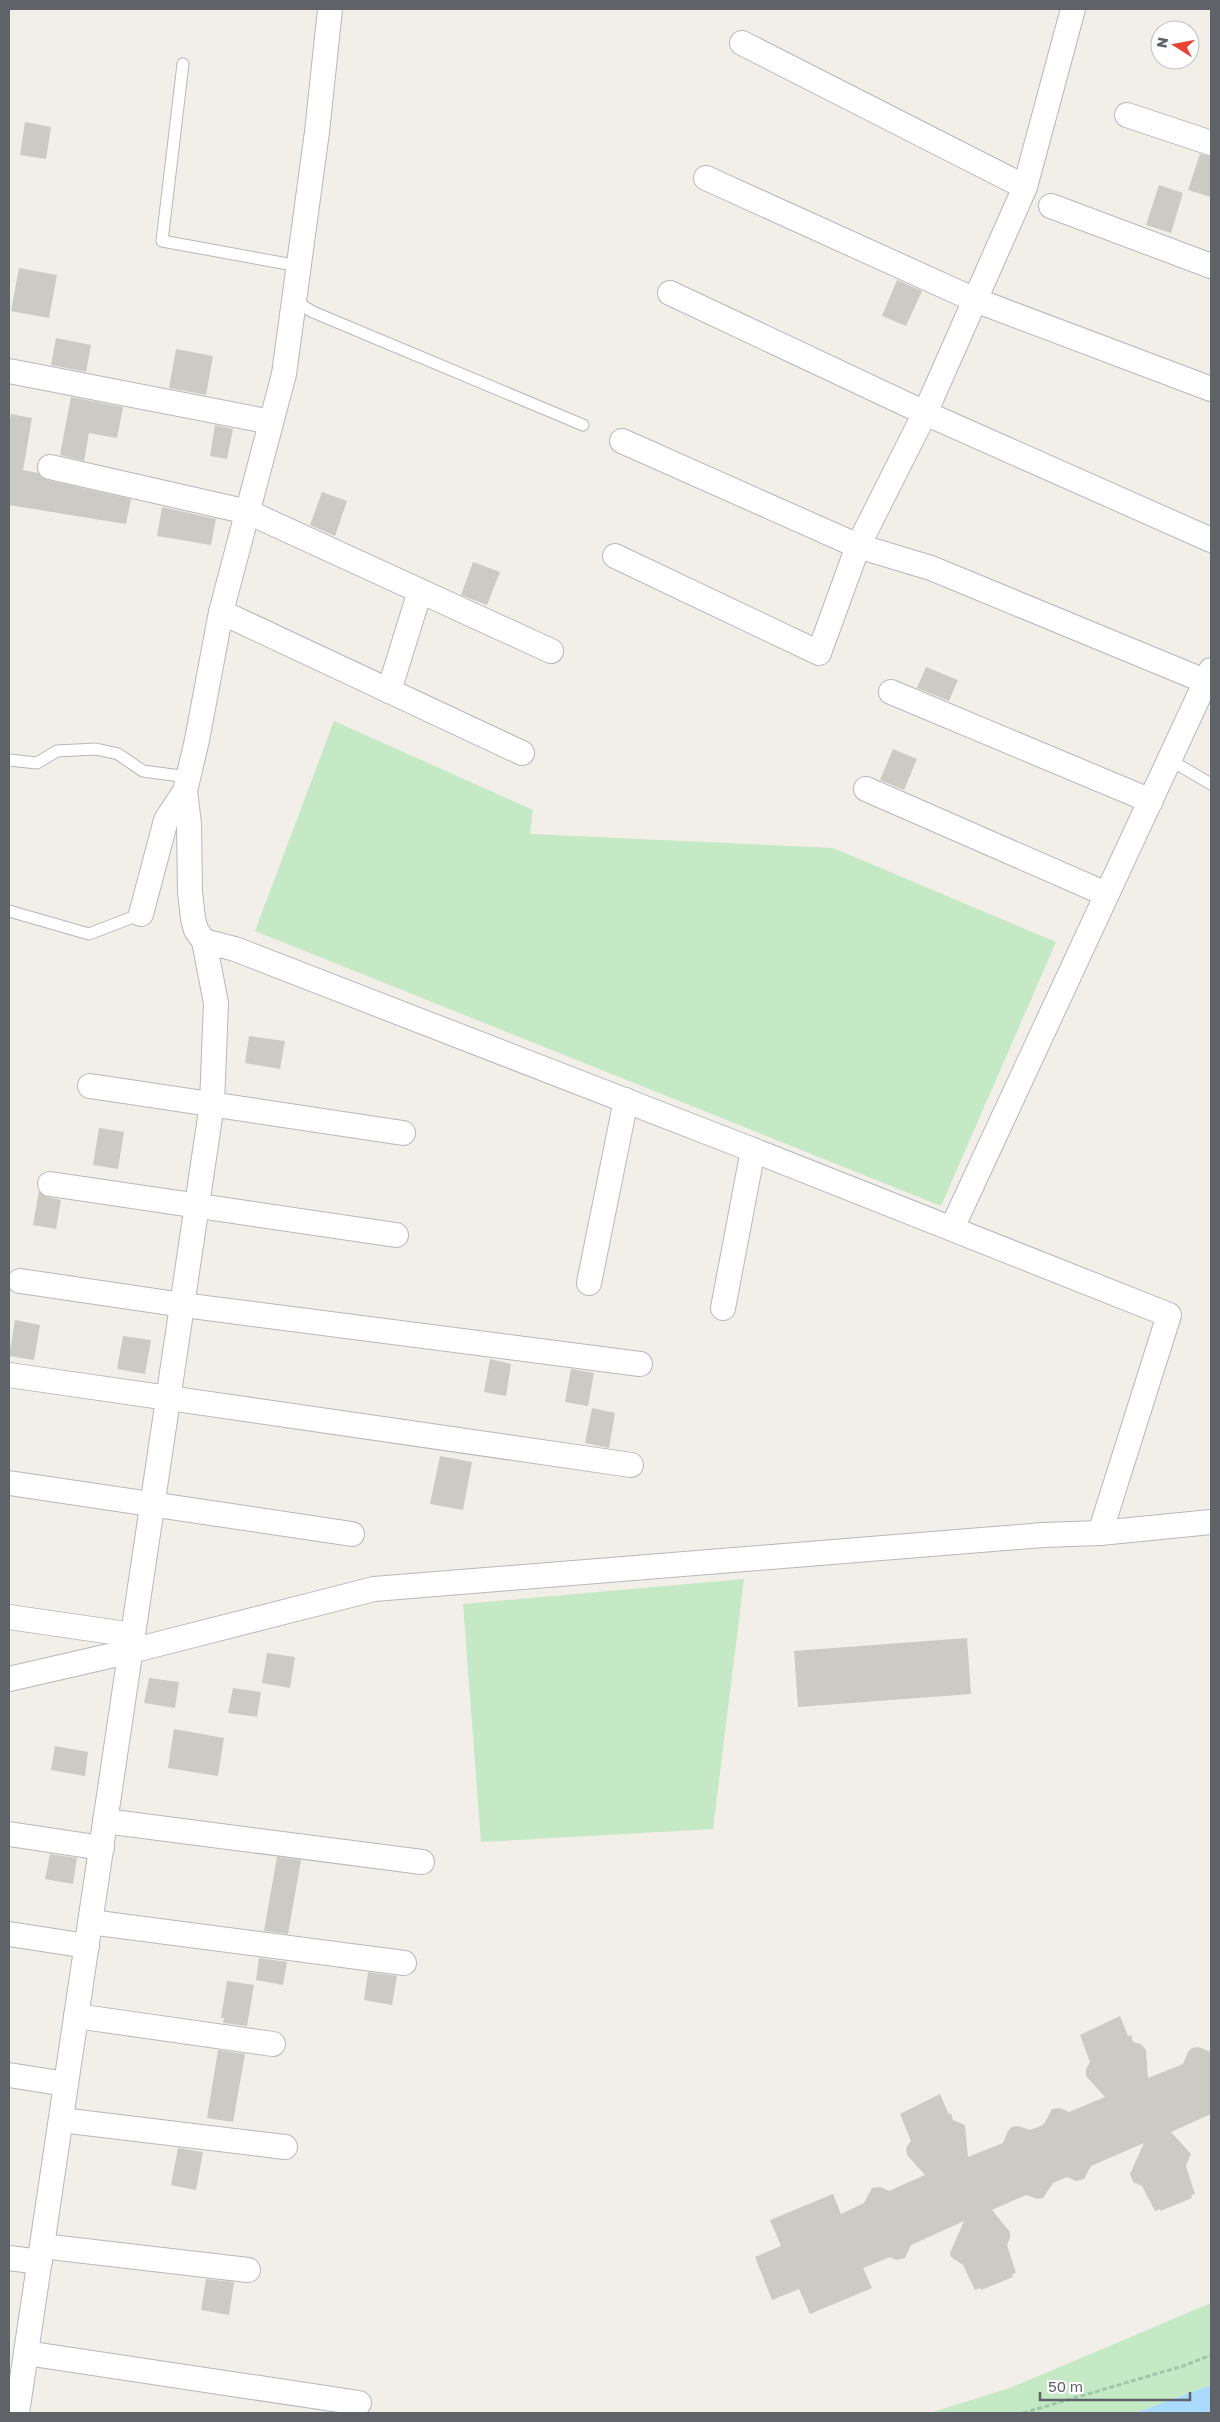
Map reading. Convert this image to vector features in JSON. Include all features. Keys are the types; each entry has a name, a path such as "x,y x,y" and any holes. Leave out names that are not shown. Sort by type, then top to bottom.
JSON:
{"street":[{"path":"141,914 166,820 186,784 197,740 221,612 284,374 317,132 330,9"},
{"path":"615,556 819,653 858,546 925,413 1025,187 1073,9"},
{"path":"742,43 1025,187"},
{"path":"1127,115 1211,143"},
{"path":"706,178 975,300 1211,389"},
{"path":"1051,206 1211,266"},
{"path":"670,293 925,413 1211,540"},
{"path":"9,372 271,422"},
{"path":"622,441 858,546 931,568 1209,676 952,1228"},
{"path":"50,467 248,512 551,651"},
{"path":"389,691 420,591"},
{"path":"221,612 522,753"},
{"path":"891,692 1150,801"},
{"path":"14,2412 26,2354 212,1104 216,1003 204,941 196,930 190,892 190,839 186,784"},
{"path":"866,789 1106,894"},
{"path":"204,941 235,949 626,1100 1170,1315 1100,1533"},
{"path":"90,1086 403,1133"},
{"path":"589,1283 626,1100"},
{"path":"722,1308 753,1150"},
{"path":"50,1184 396,1236"},
{"path":"20,1280 182,1305 640,1364"},
{"path":"9,1376 631,1465"},
{"path":"9,1483 352,1534"},
{"path":"9,1679 132,1643 374,1589 1043,1535 1100,1533 1211,1522"},
{"path":"9,1617 132,1643"},
{"path":"106,1821 422,1862"},
{"path":"9,1834 102,1848"},
{"path":"90,1922 404,1963"},
{"path":"9,1934 87,1946"},
{"path":"76,2016 273,2044"},
{"path":"9,2075 66,2084"},
{"path":"61,2120 285,2147"},
{"path":"9,2258 41,2254 248,2270"},
{"path":"26,2354 359,2403"}],"lane":[{"path":"183,64 162,241 299,266"},
{"path":"294,301 313,312 583,425"},
{"path":"9,760 37,763 57,751 96,749 118,754 144,771 186,784"},
{"path":"1170,760 1211,784"},
{"path":"9,910 89,934 141,914"}],"path":[{"path":"1023,2413 1183,2366 1211,2354"}],"green space":[{"path":"334,721 533,810 530,834 833,848 1056,942 941,1206 255,931"},
{"path":"744,1579 713,1829 481,1842 463,1604"},
{"path":"1211,2303 1211,2385 1135,2413 930,2413 1010,2388"}],"water":[{"path":"1211,2385 1211,2413 1135,2413"}],"building":[{"path":"25,122 51,127 46,159 20,155"},
{"path":"1200,154 1211,156 1211,197 1188,190"},
{"path":"1159,185 1183,193 1171,233 1146,225"},
{"path":"19,268 57,275 49,318 11,311"},
{"path":"897,280 922,291 906,326 882,316"},
{"path":"56,338 91,345 86,372 51,365"},
{"path":"176,349 213,356 206,395 169,388"},
{"path":"71,397 123,407 117,438 89,433 84,461 60,455"},
{"path":"11,414 32,418 23,470 38,473 47,480 131,499 126,524 9,505 9,427"},
{"path":"215,425 233,429 227,459 210,456"},
{"path":"322,492 347,501 335,536 310,525"},
{"path":"162,507 216,519 211,545 157,536"},
{"path":"473,562 500,572 487,605 461,595"},
{"path":"926,667 958,680 949,701 917,688"},
{"path":"893,749 917,759 904,790 880,780"},
{"path":"249,1036 285,1041 280,1069 245,1063"},
{"path":"99,1128 124,1132 118,1169 93,1165"},
{"path":"39,1191 48,1197 61,1200 56,1229 33,1225"},
{"path":"15,1320 40,1325 34,1360 9,1356"},
{"path":"123,1336 151,1340 145,1374 117,1369"},
{"path":"490,1359 511,1364 506,1396 484,1392"},
{"path":"571,1369 594,1373 588,1406 565,1402"},
{"path":"592,1408 615,1413 609,1448 585,1443"},
{"path":"440,1456 472,1462 463,1510 430,1504"},
{"path":"967,1638 971,1694 798,1707 794,1651"},
{"path":"267,1653 295,1657 290,1688 262,1683"},
{"path":"149,1678 179,1682 175,1708 144,1703"},
{"path":"233,1688 261,1692 257,1717 228,1713"},
{"path":"174,1729 224,1738 218,1776 168,1768"},
{"path":"55,1746 88,1752 85,1776 51,1770"},
{"path":"50,1854 77,1858 73,1884 45,1879"},
{"path":"277,1857 301,1860 288,1934 264,1931"},
{"path":"259,1958 287,1962 283,1985 256,1980"},
{"path":"368,1972 397,1976 392,2005 364,2000"},
{"path":"227,1981 254,1985 247,2026 223,2023 224,2018 221,2018"},
{"path":"1120,2016 1128,2036 1131,2035 1133,2042 1141,2044 1146,2050 1148,2078 1183,2064 1188,2052 1192,2048 1198,2047 1211,2052 1211,2114 1171,2132 1191,2154 1186,2166 1195,2194 1191,2195 1192,2198 1160,2211 1160,2209 1155,2211 1142,2186 1133,2182 1130,2174 1144,2143 1091,2166 1084,2179 1076,2181 1067,2177 1053,2183 1043,2198 1038,2199 1026,2195 992,2210 1010,2232 1007,2245 1016,2273 1012,2274 1013,2277 981,2290 980,2288 975,2290 963,2265 951,2257 950,2253 964,2221 911,2245 905,2258 896,2260 890,2257 863,2268 872,2288 810,2314 799,2289 772,2300 755,2257 781,2246 770,2220 833,2194 841,2214 864,2203 872,2188 881,2187 889,2191 925,2175 907,2155 906,2148 911,2141 900,2114 940,2094 953,2120 965,2125 968,2157 1003,2143 1008,2131 1012,2127 1018,2126 1030,2130 1044,2124 1052,2109 1060,2108 1069,2112 1105,2097 1086,2076 1086,2069 1090,2062 1080,2035"},
{"path":"218,2050 245,2054 233,2122 207,2118"},
{"path":"178,2148 203,2152 196,2190 171,2185"},
{"path":"206,2279 234,2282 229,2315 201,2310"}]}
